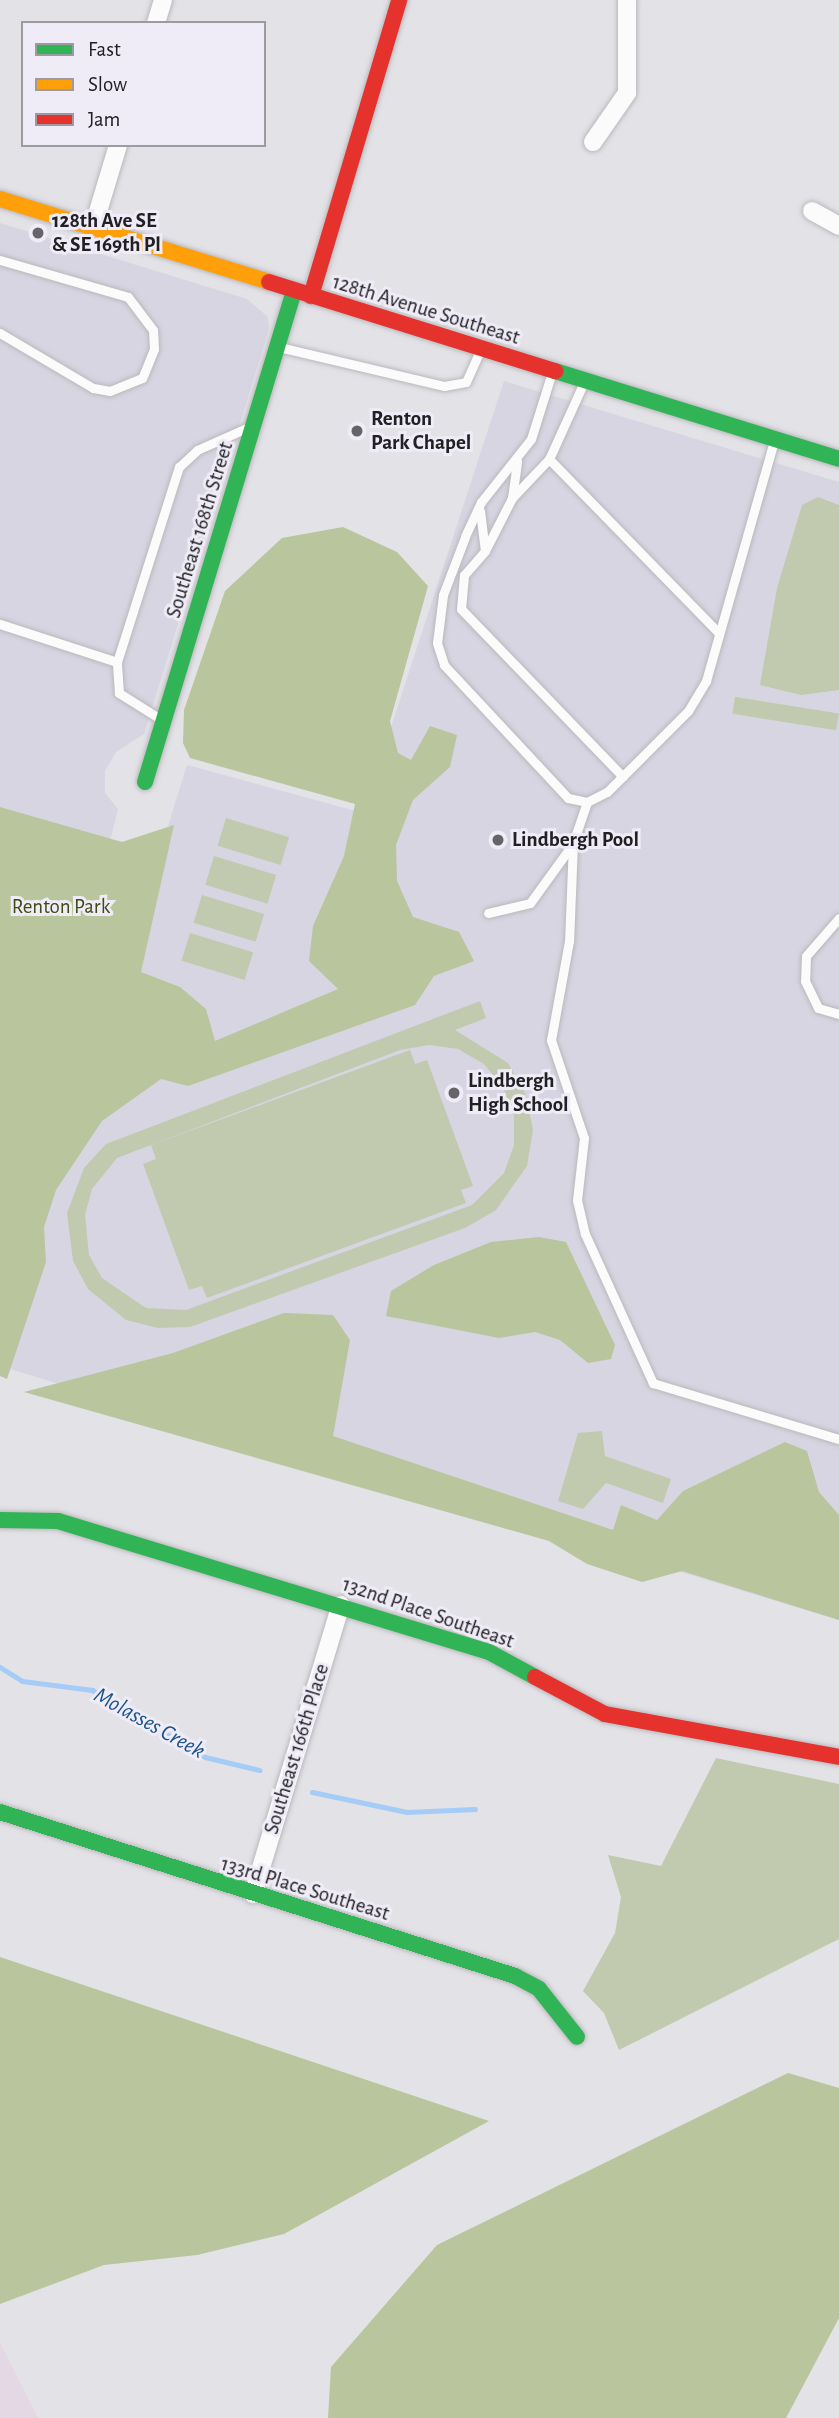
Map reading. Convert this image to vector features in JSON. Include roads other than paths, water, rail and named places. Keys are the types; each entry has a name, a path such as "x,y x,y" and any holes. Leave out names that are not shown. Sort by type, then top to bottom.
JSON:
{"street":[{"path":"157,21 163,0"},
{"path":"311,296 399,0"},
{"path":"593,142 627,93 627,0"},
{"path":"93,229 117,147"},
{"name":"128th Avenue Southeast","path":"0,199 839,459"},
{"path":"812,211 839,226"},
{"name":"Southeast 168th Street","path":"145,782 294,291"},
{"name":"132nd Place Southeast","path":"0,1520 58,1521 489,1652 605,1714 839,1757"},
{"name":"Southeast 166th Place","path":"253,1894 341,1605"},
{"name":"133rd Place Southeast","path":"0,1812 515,1976 539,1989 577,2037"}],"lane":[{"path":"0,260 128,297 153,330 154,349 142,378 110,391 93,388 0,332"},
{"path":"277,347 444,386 466,382 481,349"},
{"path":"552,371 542,415 518,456 481,502 443,595 437,643 444,665 568,798 587,802"},
{"path":"584,381 549,459 512,498 485,551 464,575 461,609 623,777"},
{"path":"164,720 119,693 117,662 179,467 197,450 254,425"},
{"path":"774,439 706,681 688,711 623,777 587,802 573,843 569,941 551,1040 584,1138 578,1200 585,1234 653,1383 839,1439"},
{"path":"512,498 518,456"},
{"path":"549,459 719,633"},
{"path":"481,502 478,530 485,551"},
{"path":"0,624 117,662"},
{"path":"488,914 530,903 573,843"},
{"path":"839,918 806,956 805,981 818,1008 839,1014"}],"waterway":[{"name":"Molasses Creek","path":"0,1667 22,1681 92,1690 205,1757 259,1770"},
{"name":"Molasses Creek","path":"312,1792 407,1812 475,1809"}],"place":[{"name":"128th Ave SE & SE 169th Pl","path":"38,233"},
{"name":"Renton Park Chapel","path":"357,431"},
{"name":"Lindbergh Pool","path":"498,840"},
{"name":"Lindbergh High School","path":"454,1093"}],"park label":[{"name":"Renton Park","path":"61,907"}]}
